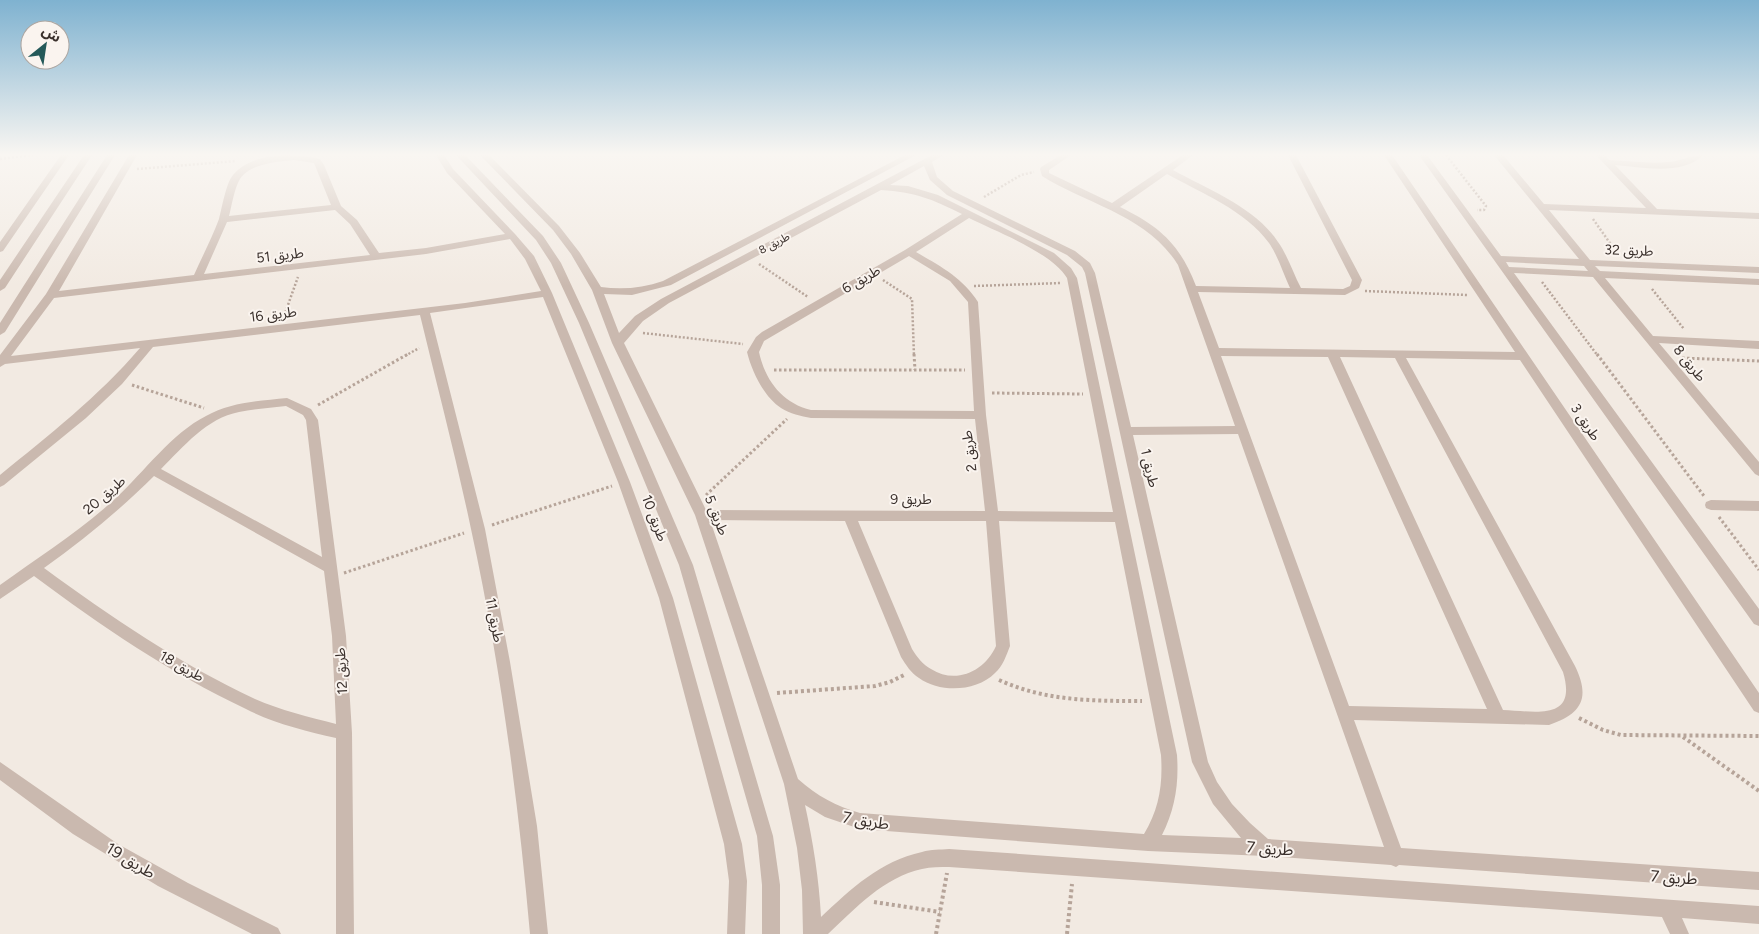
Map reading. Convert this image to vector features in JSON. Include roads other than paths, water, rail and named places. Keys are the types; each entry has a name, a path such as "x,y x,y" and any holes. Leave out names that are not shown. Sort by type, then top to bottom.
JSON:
{"street":[{"path":"0,249 35,199"},
{"path":"0,288 59,199"},
{"path":"0,332 84,199"},
{"path":"1,362 51,295 107,199"},
{"path":"198,279 223,220 229,199"},
{"path":"334,199 337,207 354,222 376,256"},
{"name":"طريق 10","path":"476,199 530,258 547,293 624,482 666,598 733,844 738,881 736,934"},
{"path":"502,199 531,227 556,263 584,323 686,565 765,836 771,869 773,905 771,934"},
{"name":"طريق 5","path":"526,199 564,238 597,290 621,337 699,509 792,784 806,848 814,934"},
{"name":"طريق 8","path":"597,290 614,293 632,292 667,283 829,199"},
{"name":"طريق 8","path":"621,337 637,320 658,305 857,199"},
{"name":"طريق 1","path":"941,199 971,209 1071,253 1086,265 1090,273 1200,762 1210,786 1225,810 1245,833 1265,848"},
{"name":"طريق 1","path":"957,199 971,209 1050,255 1067,270 1074,283 1169,755 1171,779 1166,809 1148,843"},
{"path":"1095,199 1159,235 1178,254 1244,430 1396,858"},
{"path":"1113,207 1125,199"},
{"path":"1216,199 1240,212 1265,231 1274,242 1297,291"},
{"path":"1192,289 1345,292 1354,288 1357,280 1315,199"},
{"name":"طريق 3","path":"1417,199 1759,706"},
{"name":"طريق 3","path":"1454,199 1759,620"},
{"name":"طريق 8","path":"1535,199 1599,274 1759,471"},
{"path":"1642,199 1655,212"},
{"path":"223,220 337,207"},
{"path":"1542,207 1759,216"},
{"name":"طريق 6","path":"971,209 909,252 766,334 756,346 754,359 776,397 784,405 797,411 811,414 980,415"},
{"path":"531,227 549,222"},
{"path":"0,235 14,230"},
{"name":"طريق 51","path":"51,295 302,266 434,249 512,236"},
{"name":"طريق 2","path":"849,515 906,653 916,667 931,677 950,682 969,680 986,673 997,661 1003,646 992,516 980,415 973,302 962,286 909,252"},
{"name":"طريق 32","path":"1498,259 1759,270"},
{"name":"طريق 32","path":"1506,270 1759,282"},
{"name":"طريق 16","path":"1,362 424,312 547,293"},
{"name":"طريق 11","path":"424,312 478,529 503,662 529,826 539,934"},
{"path":"1651,339 1759,345"},
{"path":"0,482 68,427 118,381 150,343"},
{"path":"1215,352 1524,356"},
{"path":"1332,354 1499,718"},
{"path":"1344,713 1548,718 1568,710 1575,700 1575,686 1570,671 1399,354"},
{"name":"طريق 20","path":"0,593 87,530 198,426 222,413 253,404 287,402 307,412"},
{"name":"طريق 12","path":"307,412 312,420 339,636 344,733 345,934"},
{"path":"1127,431 1244,430"},
{"path":"153,470 330,568"},
{"path":"1710,505 1759,506"},
{"name":"طريق 9","path":"699,509 849,515 1121,517"},
{"name":"طريق 18","path":"35,569 97,615 169,660 244,700 281,716 344,733"},
{"name":"طريق 19","path":"0,770 67,819 128,860 198,899 272,934"},
{"name":"طريق 7","path":"792,784 818,806 834,814 860,822 1148,843 1265,848 1759,881"},
{"path":"814,934 875,880 898,867 923,860 949,858 1759,915"},
{"path":"1667,908 1680,934"}]}
